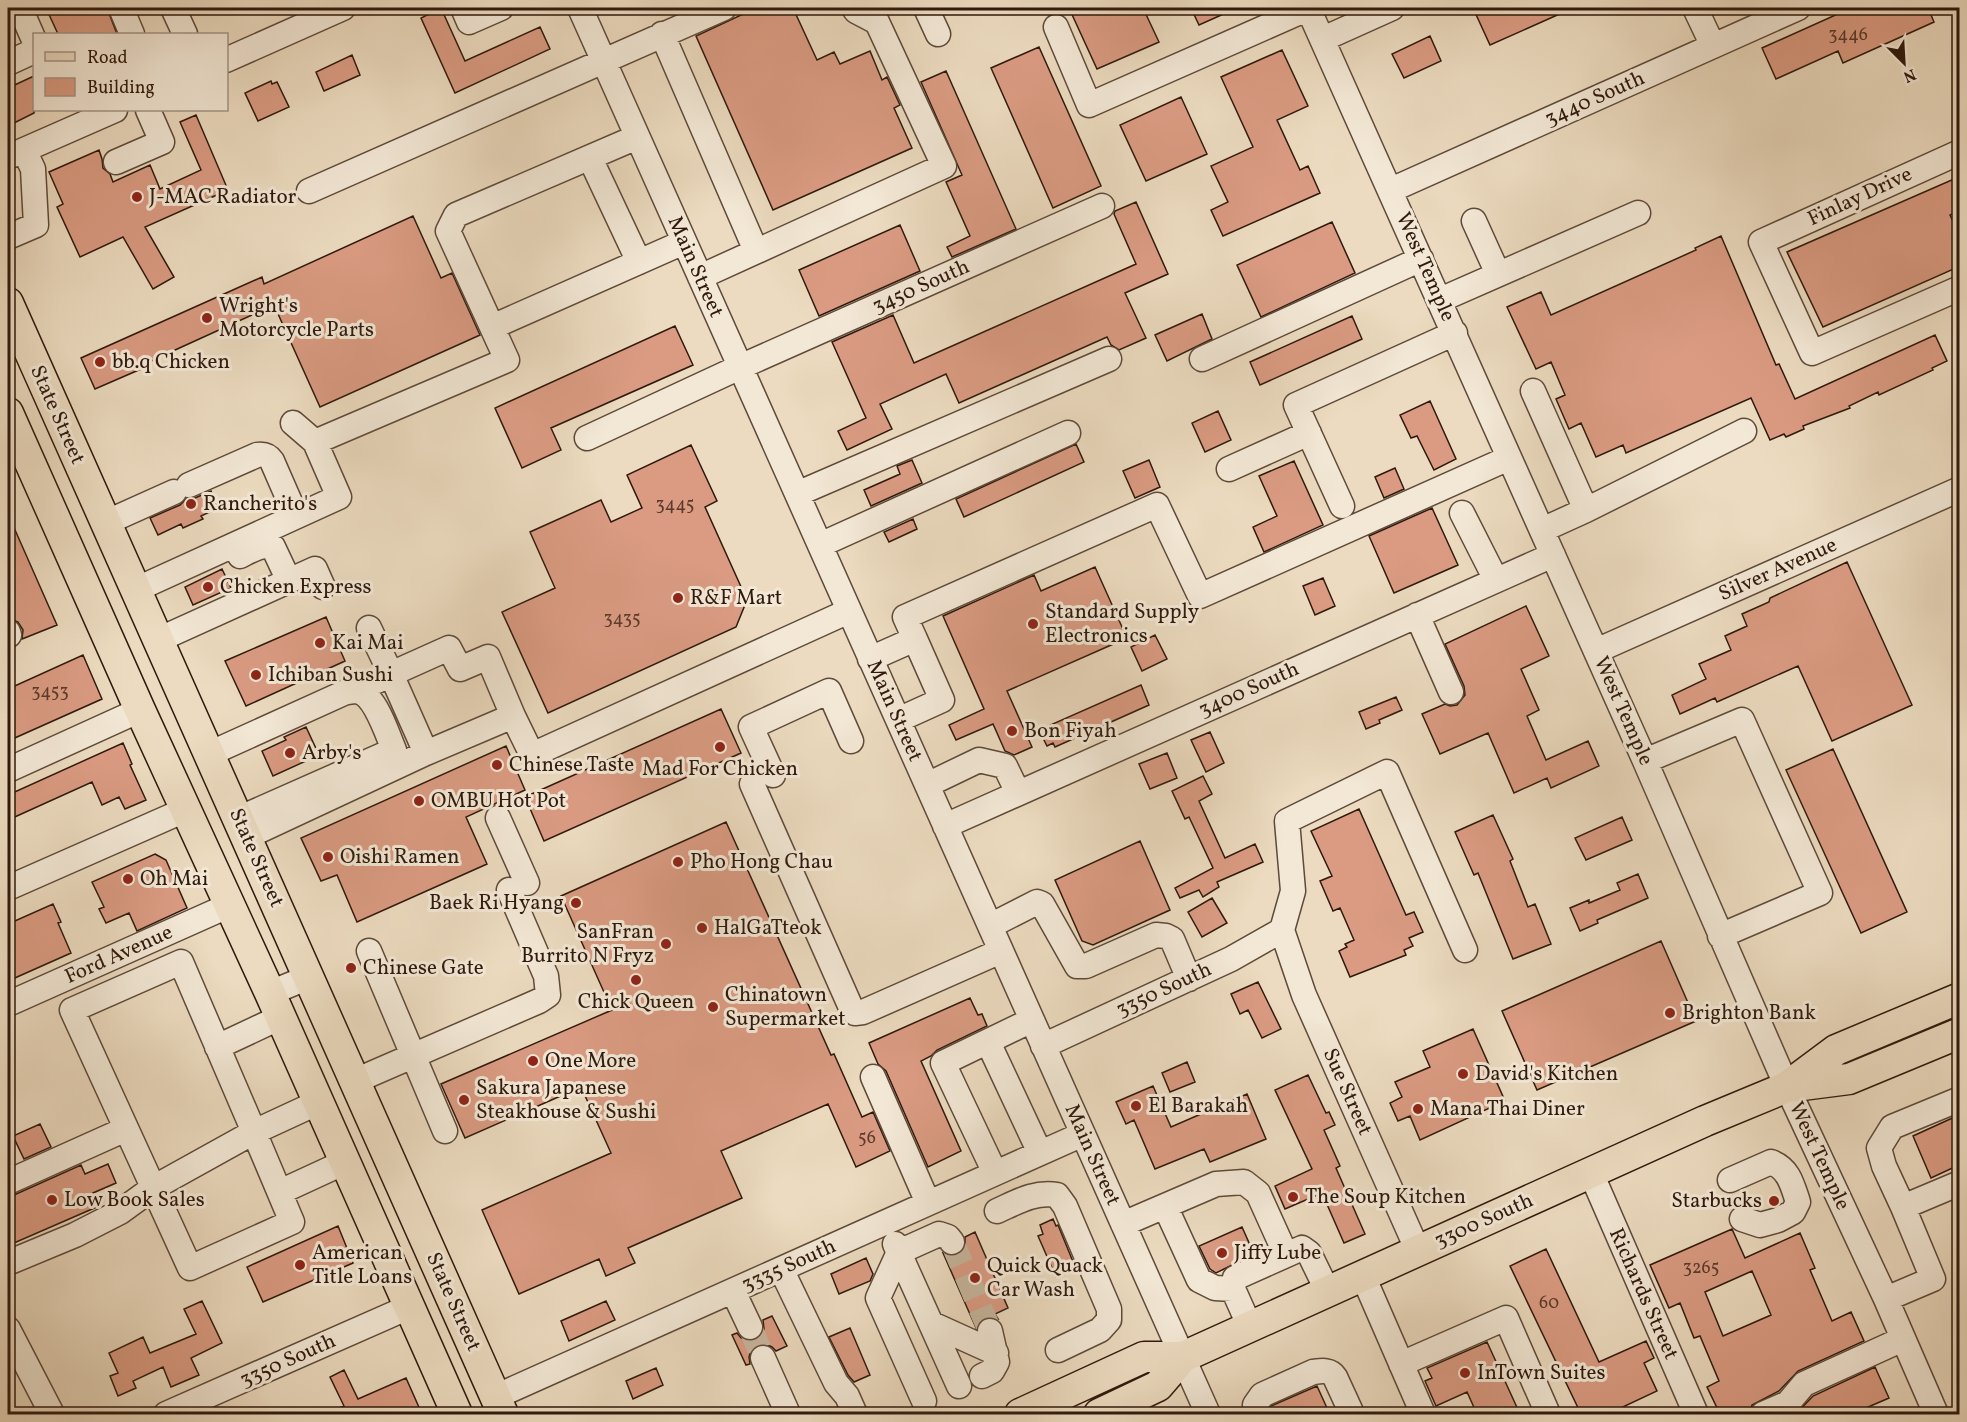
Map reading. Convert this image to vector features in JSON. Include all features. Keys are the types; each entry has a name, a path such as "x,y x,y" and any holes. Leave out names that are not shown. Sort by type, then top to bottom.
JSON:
{"main road":[{"name":"State Street","path":"8,303 499,1406"},
{"name":"State Street","path":"10,427 276,1005 457,1414"},
{"name":"3300 South","path":"1787,1087 1836,1050 1959,998"},
{"name":"3300 South","path":"1100,1414 1158,1386 1183,1358 1756,1099 1787,1087 1849,1079 1959,1033"},
{"name":"3300 South","path":"1020,1414 1144,1357 1183,1358"}],"street":[{"path":"20,8 33,38"},
{"path":"121,8 132,33"},
{"path":"173,8 185,33"},
{"path":"463,8 469,22 501,8"},
{"name":"Main Street","path":"579,8 1208,1414"},
{"path":"309,191 724,8"},
{"path":"700,277 944,166 877,22 854,8"},
{"path":"926,8 938,34"},
{"path":"1056,27 1089,105 1309,8"},
{"name":"West Temple","path":"1309,8 1645,761 1787,1087 1886,1299 1936,1414"},
{"path":"1695,8 1713,46"},
{"name":"3440 South","path":"1391,190 1798,8"},
{"path":"228,59 329,10"},
{"path":"1323,39 1377,11"},
{"path":"662,34 756,251"},
{"path":"8,63 33,51"},
{"path":"8,237 36,225 33,169 16,154 113,111"},
{"path":"116,162 162,142 148,111"},
{"path":"315,442 507,360 448,231 456,215 637,137"},
{"name":"Finlay Drive","path":"1959,152 1761,242 1812,353 1959,288"},
{"path":"590,158 639,262"},
{"name":"3450 South","path":"587,438 740,367 1102,206"},
{"path":"1440,300 1638,213"},
{"path":"1474,221 1498,274"},
{"path":"492,327 684,242"},
{"path":"1202,359 1421,259"},
{"path":"1342,506 1296,405 1455,333"},
{"path":"797,494 1109,359"},
{"path":"1533,391 1586,510"},
{"path":"138,596 296,516 339,497 315,442 293,423"},
{"path":"1542,530 1744,431"},
{"path":"820,545 1068,433"},
{"path":"1228,469 1309,433"},
{"path":"105,523 263,454 269,456 272,461 296,516"},
{"path":"898,720 942,699 905,617 1157,505 1200,596 1509,458"},
{"name":"Silver Avenue","path":"1596,651 1959,489"},
{"path":"1462,513 1496,580"},
{"path":"138,596 263,546 273,547 289,580"},
{"name":"3400 South","path":"945,826 1553,555"},
{"path":"158,640 315,569 323,587"},
{"path":"209,754 449,648 460,669 488,657 532,755 849,611"},
{"path":"1417,615 1451,692"},
{"path":"369,628 426,753"},
{"path":"870,658 915,639"},
{"path":"356,691 363,693 371,700 394,750 380,765"},
{"path":"851,741 830,691 751,727 763,779 852,1010 855,1013 863,1012 1001,951"},
{"path":"249,736 266,739 345,703 355,704 363,707 379,741 380,765"},
{"path":"8,770 140,710"},
{"path":"242,828 380,765 426,753 513,716"},
{"path":"1645,761 1742,720 1820,893 1720,936"},
{"path":"927,785 979,760 1005,766 1017,793"},
{"path":"1282,930 1293,891 1287,821 1387,772 1465,950"},
{"path":"8,888 185,810"},
{"path":"355,1081 539,1001 548,995 546,976 498,818"},
{"path":"990,926 1036,902 1042,903 1077,966 1086,966 1156,935 1166,936 1172,939 1189,979"},
{"name":"Ford Avenue","path":"8,1004 230,905"},
{"name":"3350 South","path":"1043,1046 1231,959 1282,930"},
{"name":"Sue Street","path":"1282,930 1304,995 1418,1251"},
{"path":"369,951 445,1131"},
{"path":"181,962 217,1047 292,1222 190,1268 72,1010 181,962"},
{"path":"217,1047 276,1005 309,977"},
{"path":"995,1173 943,1063 1032,1020"},
{"path":"988,1042 1040,1153"},
{"path":"873,1077 928,1203"},
{"path":"1886,1299 1933,1279 1884,1166 1879,1148 1892,1127 1959,1099"},
{"path":"8,1257 10,1262 75,1235 120,1212 153,1188 254,1132 319,1102"},
{"path":"8,1182 126,1129"},
{"name":"3335 South","path":"499,1406 733,1291 1083,1134"},
{"path":"280,1192 345,1162"},
{"path":"1730,1180 1771,1162 1782,1166 1798,1202 1793,1212 1778,1220 1760,1225 1742,1219"},
{"name":"Richards Street","path":"1591,1173 1696,1414"},
{"path":"1123,1224 1216,1184 1244,1182 1258,1193 1298,1254 1328,1292"},
{"path":"1903,1207 1959,1183"},
{"path":"997,1211 1046,1193 1057,1195 1065,1206 1109,1309 1109,1320 1100,1330 1058,1350"},
{"path":"1165,1206 1198,1280 1215,1288 1233,1289"},
{"path":"885,1222 932,1324 971,1381"},
{"path":"932,1324 993,1342 997,1362 992,1371 920,1408 878,1298 899,1252 939,1234 948,1237 952,1242"},
{"path":"1250,1327 1233,1289 1236,1278 1298,1254"},
{"path":"781,1269 837,1383 848,1396 855,1414"},
{"path":"1363,1276 1423,1414"},
{"path":"733,1291 750,1327"},
{"name":"3350 South","path":"166,1414 409,1307"},
{"path":"1401,1364 1506,1318 1548,1414"},
{"path":"8,1329 52,1414"},
{"path":"1762,1414 1788,1403 1804,1384 1903,1340"},
{"path":"763,1358 788,1414"},
{"path":"1258,1414 1256,1405 1262,1395 1313,1372 1322,1371 1333,1374 1352,1414"}],"building":[{"path":"46,8 107,8 117,33 58,33"},
{"path":"441,8 465,61 540,27 550,49 455,93 421,18"},
{"path":"756,8 793,8 817,60 834,52 840,64 870,51 882,80 887,77 900,105 894,108 912,148 773,210 696,36"},
{"path":"1069,8 1143,8 1159,42 1097,69"},
{"path":"1191,8 1237,8 1199,25"},
{"path":"1473,8 1573,8 1490,45"},
{"path":"1851,8 1928,8 1934,22 1843,63 1838,51 1776,79 1762,48"},
{"path":"1430,36 1441,61 1404,78 1392,54"},
{"path":"1039,47 1101,186 1053,208 991,68"},
{"path":"1282,50 1308,106 1277,120 1300,170 1308,166 1320,193 1223,236 1211,210 1228,202 1211,166 1253,147 1221,77"},
{"path":"352,55 360,75 324,91 316,72"},
{"path":"946,71 1016,229 952,257 947,247 970,236 946,182 962,175 921,82"},
{"path":"33,76 34,113 8,126 8,88"},
{"path":"271,81 272,84 277,82 289,107 258,121 245,93"},
{"path":"1181,97 1207,154 1146,181 1120,125"},
{"name":"J-MAC Radiator","path":"196,115 228,190 145,227 174,277 153,289 123,237 80,257 57,207 63,204 49,172 99,150 103,168 110,174 113,182 150,165 160,189 201,170 180,122"},
{"path":"1954,179 1959,191 1959,211 1950,215 1959,233 1959,264 1955,266 1956,268 1823,327 1787,252"},
{"path":"1136,202 1168,274 1125,293 1146,338 1119,350 1111,345 1107,337 959,403 946,374 880,404 892,429 847,450 838,431 866,418 832,342 893,315 914,363 1136,264 1114,214 1115,211"},
{"path":"413,216 441,278 452,273 480,335 320,407 274,305 95,389 81,358 262,277 264,284"},
{"path":"1332,222 1355,273 1261,317 1237,265"},
{"path":"900,225 920,271 819,316 799,270"},
{"path":"1721,236 1776,365 1779,364 1795,399 1935,335 1947,361 1879,395 1878,392 1849,406 1850,408 1803,426 1804,429 1786,437 1784,434 1770,440 1751,398 1626,453 1623,445 1596,457 1581,423 1569,429 1556,399 1565,395 1551,362 1536,369 1507,307 1541,292 1551,315 1696,250 1695,248"},
{"path":"1202,314 1212,339 1167,361 1155,335"},
{"path":"1352,316 1362,339 1260,385 1250,362"},
{"path":"675,326 693,365 551,428 561,450 522,468 495,408"},
{"path":"1430,401 1456,459 1434,470 1417,436 1411,438 1400,415"},
{"path":"1218,411 1231,440 1205,452 1192,423"},
{"path":"1076,444 1084,462 964,517 956,499"},
{"path":"691,445 717,501 705,507 747,600 736,627 548,713 502,612 555,588 530,532 601,500 611,522 642,508 627,475"},
{"path":"912,460 922,483 871,506 864,490 900,474 897,466"},
{"path":"1149,460 1160,487 1135,498 1123,471"},
{"path":"1294,461 1323,525 1264,552 1253,527 1277,516 1259,476"},
{"path":"1395,468 1404,489 1384,498 1375,477"},
{"name":"Rancherito's","path":"211,491 218,508 201,516 203,519 183,528 181,524 158,535 150,518 180,505 186,499"},
{"path":"1432,508 1458,565 1394,593 1369,536"},
{"path":"8,514 57,625 22,639 23,630 18,622 8,618"},
{"path":"913,519 917,529 889,542 884,532"},
{"path":"1847,562 1912,705 1832,741 1798,666 1717,702 1715,698 1680,714 1672,695 1706,679 1699,664 1731,650 1725,636 1747,626 1742,614 1769,602 1770,598"},
{"name":"Standard Supply Electronics","path":"1095,567 1127,638 1007,691 1032,747 1014,755 1005,751 993,724 956,740 949,725 984,709 943,616 1034,575 1041,591"},
{"name":"Chicken Express","path":"222,569 231,588 193,605 185,587"},
{"path":"1323,578 1335,606 1315,615 1303,586"},
{"path":"1526,606 1549,656 1521,669 1539,710 1527,716 1546,760 1588,741 1599,766 1551,788 1547,778 1514,793 1488,733 1440,754 1422,714 1445,704 1457,705 1465,695 1464,686 1445,644"},
{"path":"326,617 345,661 246,706 225,661"},
{"path":"1155,635 1167,659 1142,671 1131,647"},
{"path":"83,655 102,699 8,741 8,689"},
{"path":"1141,685 1149,705 1055,747 1053,743 1047,746 1039,730"},
{"path":"1396,697 1402,710 1379,720 1380,723 1366,729 1359,712"},
{"path":"721,709 741,753 544,841 525,797"},
{"name":"Arby's","path":"306,727 319,755 273,776 262,751 286,740 284,737"},
{"path":"1210,732 1224,763 1206,772 1191,740"},
{"path":"123,743 146,800 125,809 119,797 102,805 92,782 8,820 8,795"},
{"path":"506,746 525,790 466,817 487,864 357,922 337,875 321,881 301,838"},
{"path":"1833,749 1907,912 1861,933 1786,770"},
{"path":"1167,753 1177,778 1150,789 1139,764"},
{"path":"1203,776 1212,794 1199,801 1225,858 1255,844 1263,862 1217,882 1219,887 1203,897 1199,890 1180,898 1175,888 1213,868 1189,817 1185,819 1172,791"},
{"path":"1359,809 1406,915 1414,912 1423,932 1409,938 1413,946 1404,950 1406,955 1350,977 1339,951 1347,947 1345,944 1354,940 1340,908 1333,911 1320,881 1332,876 1311,831"},
{"path":"1493,815 1513,859 1510,861 1528,907 1535,904 1551,944 1513,959 1478,873 1474,875 1455,832"},
{"path":"1622,817 1632,840 1586,860 1575,838"},
{"path":"726,822 831,1055 834,1054 862,1117 873,1112 890,1151 856,1167 828,1104 721,1151 742,1198 628,1248 635,1263 606,1276 599,1259 519,1294 482,1210 611,1153 581,1087 465,1138 441,1084 612,1010 561,896"},
{"path":"1140,841 1170,910 1093,945 1082,941 1055,880"},
{"path":"155,854 166,860 187,908 137,931 129,913 106,923 99,909 104,907 92,882"},
{"path":"1638,874 1648,898 1597,920 1598,923 1580,931 1570,908 1620,890 1617,883"},
{"path":"1212,898 1227,923 1202,937 1188,912"},
{"path":"53,904 61,922 58,923 71,953 8,981 8,924"},
{"path":"1661,941 1696,1021 1537,1090 1502,1011"},
{"path":"1258,982 1281,1029 1262,1038 1248,1010 1240,1014 1231,994"},
{"path":"970,998 978,1015 982,1014 987,1026 937,1050 921,1061 961,1151 928,1167 886,1071 878,1064 869,1043"},
{"path":"1473,1029 1505,1101 1420,1140 1410,1116 1398,1121 1390,1103 1402,1097 1395,1082 1430,1067 1423,1051"},
{"path":"1187,1062 1195,1082 1170,1092 1162,1073"},
{"path":"1308,1075 1326,1113 1329,1112 1335,1125 1324,1130 1340,1166 1336,1168 1365,1234 1344,1243 1322,1193 1285,1209 1275,1186 1312,1169 1275,1090"},
{"path":"1153,1086 1171,1127 1247,1094 1266,1139 1210,1162 1204,1149 1155,1169 1134,1120 1126,1124 1116,1102"},
{"path":"1959,1115 1959,1165 1931,1178 1913,1136"},
{"path":"40,1124 51,1147 24,1159 13,1136"},
{"name":"Low Book Sales","path":"108,1164 116,1183 93,1193 99,1206 14,1243 8,1229 8,1196 81,1165 85,1174"},
{"path":"1053,1219 1056,1226 1058,1225 1076,1269 1056,1277 1038,1236 1043,1234 1040,1225"},
{"name":"American Title Loans","path":"338,1226 353,1263 263,1302 247,1267"},
{"name":"Jiffy Lube","path":"1242,1227 1254,1254 1216,1273 1210,1269 1199,1246"},
{"path":"1732,1229 1745,1258 1800,1233 1815,1268 1810,1270 1832,1321 1851,1312 1864,1341 1798,1371 1779,1391 1752,1405 1749,1414 1720,1414 1707,1387 1719,1381 1700,1336 1694,1338 1680,1303 1669,1308 1650,1265","holes":["1752,1271 1771,1315 1723,1336 1705,1292"]},
{"name":"Quick Quack Car Wash","path":"975,1232 1008,1308 995,1314 998,1319 987,1317 981,1320 976,1328 943,1253 954,1256 960,1253 965,1247 965,1237"},
{"path":"1546,1249 1599,1362 1646,1341 1654,1358 1644,1363 1657,1391 1608,1414 1581,1414 1510,1266"},
{"path":"866,1258 873,1274 870,1281 839,1294 831,1274"},
{"path":"202,1301 222,1343 191,1358 199,1375 171,1387 163,1367 133,1381 136,1388 118,1396 110,1376 118,1373 109,1353 143,1337 150,1353 196,1334 184,1309"},
{"path":"606,1301 615,1320 569,1341 561,1321"},
{"path":"772,1316 787,1346 776,1351 765,1344 757,1345 751,1350 750,1364 746,1365 732,1335 737,1333 748,1341 757,1340 764,1329 763,1320"},
{"path":"850,1328 870,1375 854,1382 848,1375 829,1337"},
{"name":"InTown Suites","path":"1487,1342 1520,1414 1477,1414 1467,1392 1436,1406 1425,1381 1432,1378 1427,1368"},
{"path":"1875,1367 1889,1398 1852,1414 1796,1414 1813,1396"},
{"path":"656,1368 663,1385 633,1399 626,1381"},
{"path":"344,1370 358,1399 406,1378 422,1414 324,1414 344,1406 330,1377"},
{"path":"1317,1386 1327,1408 1311,1414 1272,1414 1271,1406"}],"tunnel":[{"path":"952,1242 990,1331"},
{"path":"750,1327 763,1358"}],"place":[{"name":"J-MAC Radiator","path":"137,197"},
{"name":"Wright's Motorcycle Parts","path":"207,318"},
{"name":"bb.q Chicken","path":"100,362"},
{"name":"Rancherito's","path":"191,504"},
{"name":"Chicken Express","path":"208,587"},
{"name":"R&F Mart","path":"678,598"},
{"name":"Standard Supply Electronics","path":"1033,624"},
{"name":"Kai Mai","path":"320,643"},
{"name":"Ichiban Sushi","path":"256,675"},
{"name":"Bon Fiyah","path":"1012,731"},
{"name":"Mad For Chicken","path":"720,747"},
{"name":"Arby's","path":"290,753"},
{"name":"Chinese Taste","path":"497,765"},
{"name":"OMBU Hot Pot","path":"419,801"},
{"name":"Oishi Ramen","path":"328,857"},
{"name":"Pho Hong Chau","path":"678,862"},
{"name":"Oh Mai","path":"128,879"},
{"name":"Baek Ri Hyang","path":"576,903"},
{"name":"HalGaTteok","path":"702,928"},
{"name":"SanFran Burrito N Fryz","path":"666,944"},
{"name":"Chinese Gate","path":"351,968"},
{"name":"Chick Queen","path":"636,980"},
{"name":"Chinatown Supermarket","path":"713,1007"},
{"name":"Brighton Bank","path":"1670,1013"},
{"name":"One More","path":"533,1061"},
{"name":"David's Kitchen","path":"1463,1074"},
{"name":"Sakura Japanese Steakhouse & Sushi","path":"464,1100"},
{"name":"El Barakah","path":"1136,1106"},
{"name":"Mana Thai Diner","path":"1418,1109"},
{"name":"The Soup Kitchen","path":"1293,1197"},
{"name":"Low Book Sales","path":"52,1200"},
{"name":"Starbucks","path":"1774,1201"},
{"name":"Jiffy Lube","path":"1222,1253"},
{"name":"American Title Loans","path":"300,1265"},
{"name":"Quick Quack Car Wash","path":"975,1278"},
{"name":"InTown Suites","path":"1465,1373"}]}
